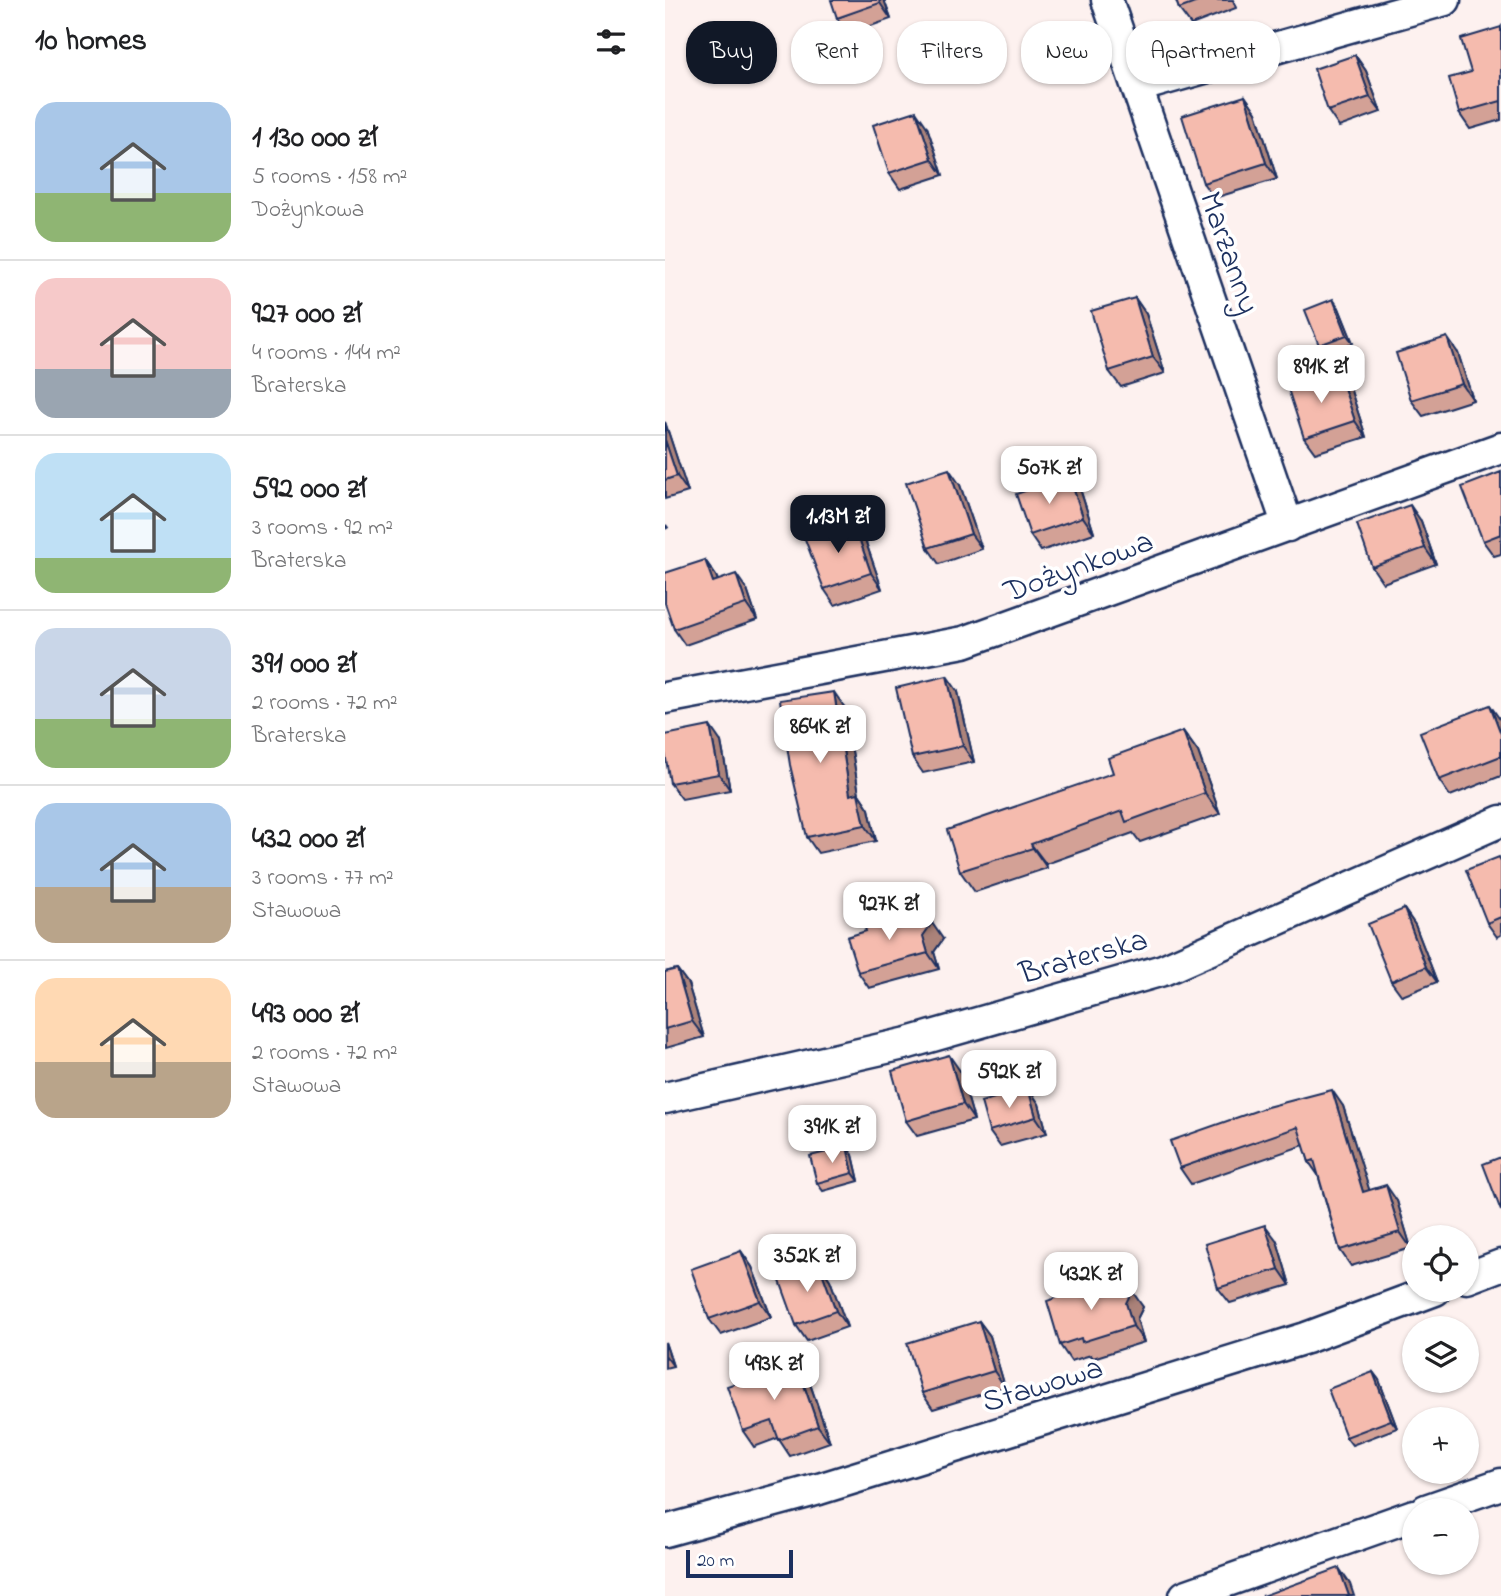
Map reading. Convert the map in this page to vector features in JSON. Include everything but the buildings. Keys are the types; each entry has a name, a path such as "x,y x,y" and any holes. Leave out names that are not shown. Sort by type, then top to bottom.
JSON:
{"street":[{"name":"Marzanny","path":"1107,0 1288,526"},
{"path":"1137,87 1445,0"},
{"name":"Dożynkowa","path":"665,698 964,642 1501,448"},
{"name":"Braterska","path":"665,1098 908,1043 1163,970 1501,821"},
{"path":"1479,1273 1501,1265"},
{"name":"Stawowa","path":"665,1531 819,1489 1280,1346 1402,1302"},
{"path":"1459,1498 1501,1483"},
{"path":"1185,1596 1402,1519"}]}
